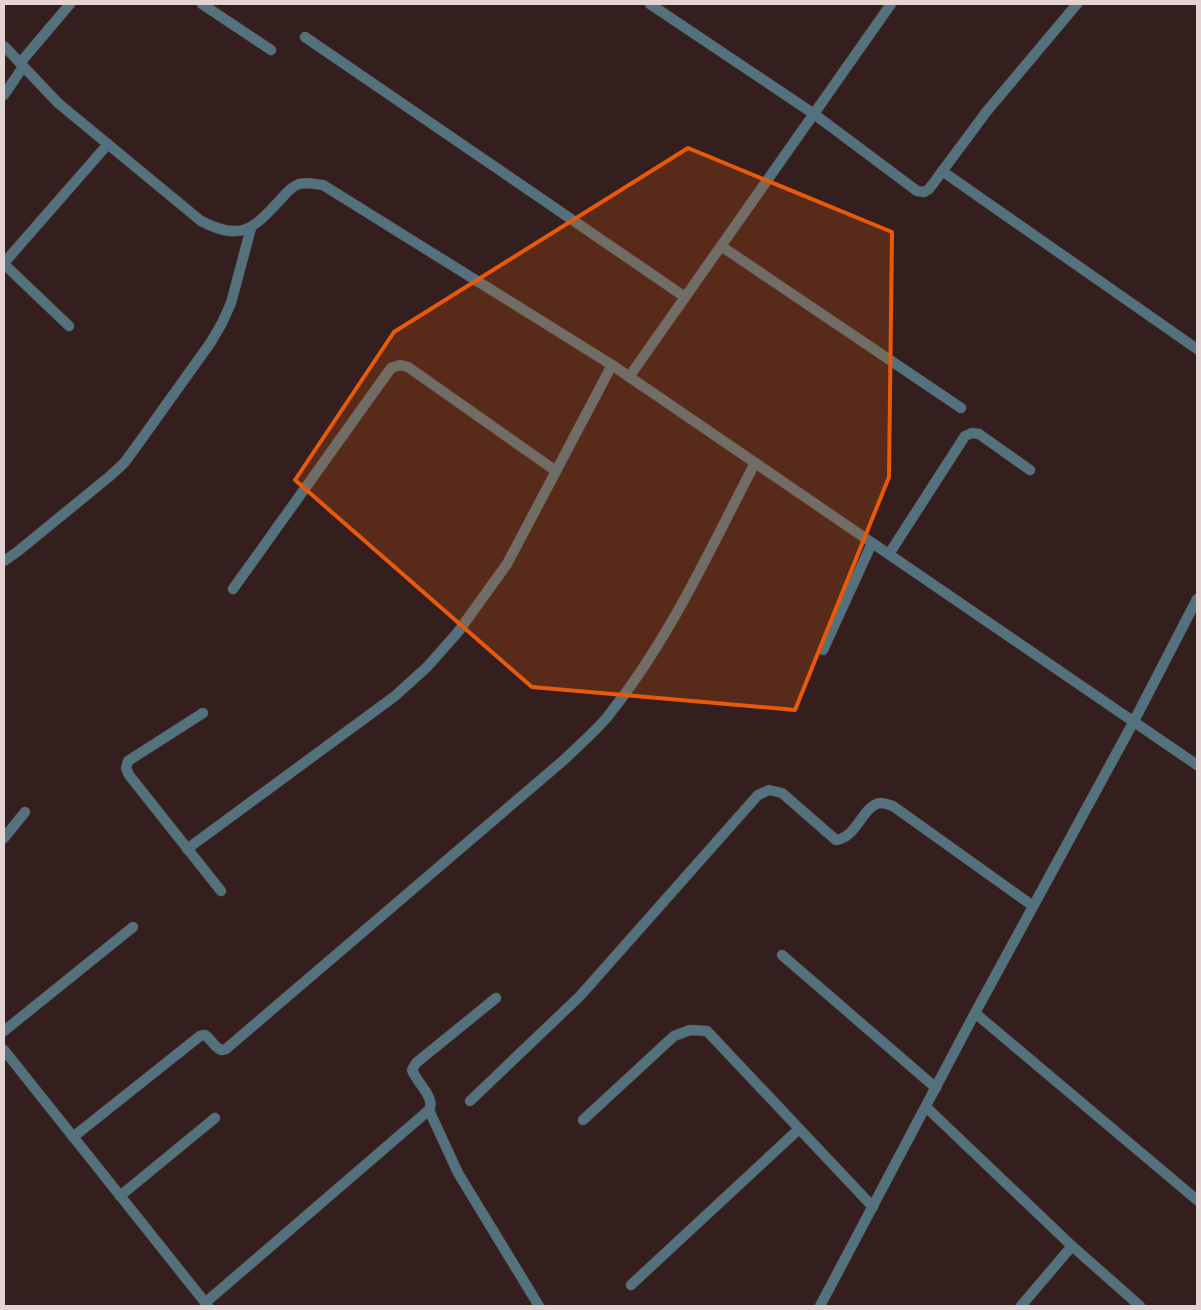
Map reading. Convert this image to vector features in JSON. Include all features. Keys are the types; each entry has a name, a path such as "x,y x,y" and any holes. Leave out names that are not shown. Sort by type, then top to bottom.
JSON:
{"street":[{"path":"4,95 21,65 70,4"},
{"path":"202,4 271,50"},
{"path":"650,4 814,114 917,191 924,192 929,189 987,111 1077,4"},
{"path":"629,377 814,114 886,5"},
{"path":"305,37 685,297"},
{"path":"4,46 58,104 201,221 225,232 236,232 251,228 262,220 288,191 297,184 323,185 612,365 1197,765"},
{"path":"68,326 4,264 108,144"},
{"path":"942,171 1197,349"},
{"path":"4,561 110,476 124,463 133,451 211,342 222,323 231,302 251,228"},
{"path":"721,246 961,408"},
{"path":"233,589 391,368 400,365 408,367 556,471"},
{"path":"187,849 395,696 426,667 458,632 507,564 612,365"},
{"path":"889,554 965,436 972,433 979,434 1030,470"},
{"path":"72,1137 200,1036 205,1035 208,1037 221,1050 226,1049 558,765 600,724 649,660 680,608 755,463"},
{"path":"823,650 872,542"},
{"path":"820,1306 975,1013 1134,721 1197,599"},
{"path":"204,713 128,761 126,768 129,775 221,891"},
{"path":"470,1101 580,996 758,795 769,790 782,793 836,840 843,839 851,832 873,806 880,803 893,806 1033,906"},
{"path":"4,838 25,812"},
{"path":"4,1031 133,927"},
{"path":"782,955 936,1088"},
{"path":"4,1050 207,1305 429,1110 431,1100 412,1070 416,1063 496,998"},
{"path":"975,1013 1197,1200"},
{"path":"583,1120 674,1036 690,1030 707,1032 873,1207"},
{"path":"926,1107 1072,1246 1140,1306"},
{"path":"429,1110 458,1172 539,1306"},
{"path":"120,1196 215,1118"},
{"path":"631,1285 799,1129"},
{"path":"1022,1306 1072,1246"}],"highlighted area":[{"path":"688,148 892,232 889,477 795,710 532,687 295,480 394,332"}]}
